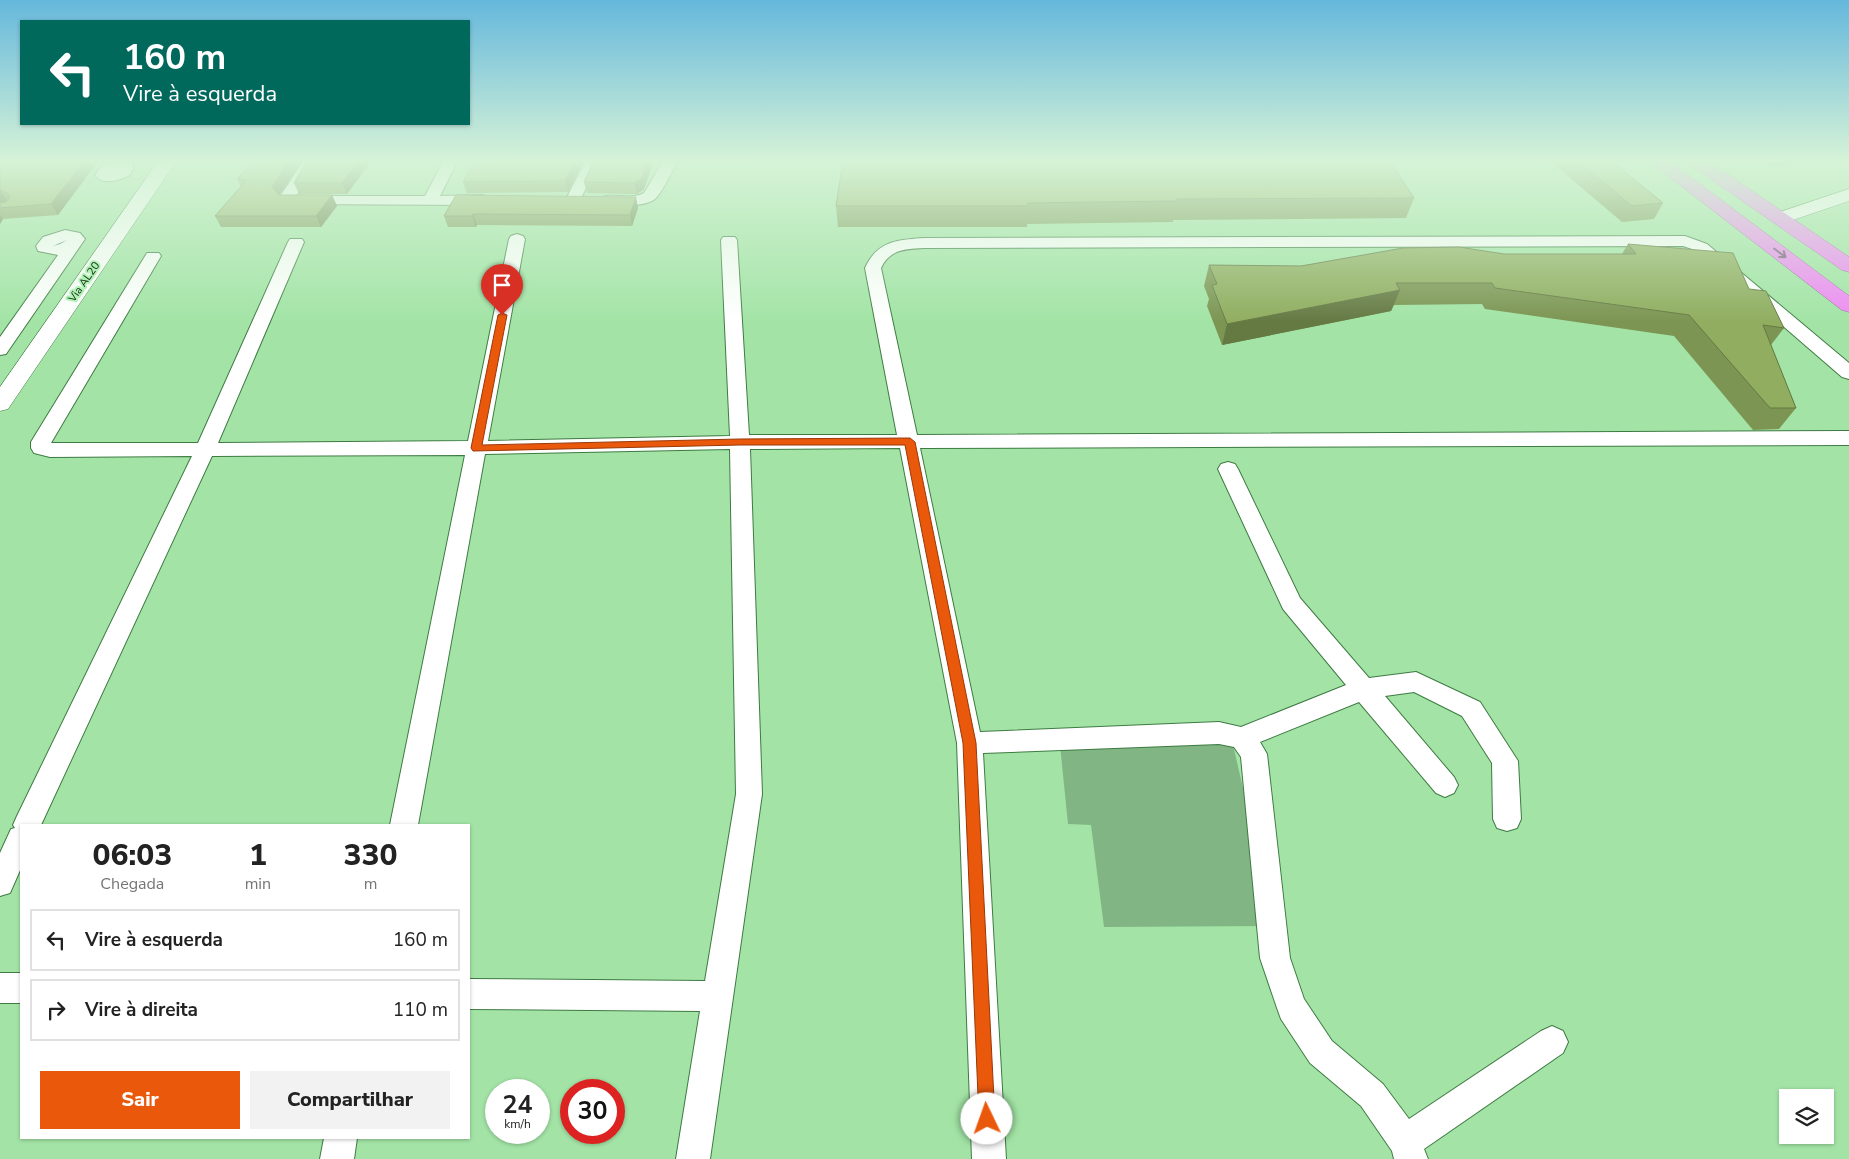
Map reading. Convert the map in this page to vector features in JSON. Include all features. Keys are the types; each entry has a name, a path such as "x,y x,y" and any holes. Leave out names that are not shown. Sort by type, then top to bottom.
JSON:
{"highway":[{"path":"1728,214 1849,306"},
{"path":"1775,214 1849,266"}],"street":[{"name":"Via AL20","path":"0,404 131,214"},
{"path":"1781,218 1793,214"},
{"path":"0,350 58,255 75,242 76,237 64,235 49,240 44,246 46,250 58,255"},
{"path":"404,824 517,240"},
{"path":"693,1159 749,794 740,442 728,240"},
{"path":"989,1159 970,743 873,268 876,259 885,250 895,246 924,243 1685,241 1701,248 1712,256 1849,372"},
{"path":"27,824 205,450 296,242"},
{"path":"153,256 42,442 41,448 50,450 205,450 476,448 740,442 1849,438"},
{"path":"1228,469 1291,603 1445,785"},
{"path":"970,743 1219,733 1242,738 1364,689 1416,682 1471,709 1505,761 1507,819"},
{"path":"1242,738 1254,754 1276,958 1292,1008 1321,1052 1372,1095 1408,1150 1552,1042"},
{"path":"0,883 20,840"},
{"path":"0,988 20,988"},
{"path":"470,994 719,996"},
{"path":"337,1159 341,1139"}],"green space":[{"path":"1060,745 1233,745 1275,926 1104,927 1091,825 1068,824"}],"building":[{"path":"217,214 317,214 316,216 215,216"},
{"path":"445,214 473,214 472,216 444,216"},
{"path":"487,214 630,214 630,215"},
{"path":"1628,244 1733,253 1749,289 1766,291 1784,328 1763,325 1796,408 1770,408 1689,315 1495,288 1492,283 1396,283 1400,290 1227,324 1212,285 1217,284 1209,265 1301,266 1403,248 1459,247 1504,254 1636,254"}],"route":[{"path":"502,315 476,448 740,442 910,442 970,743 987,1119"}]}
